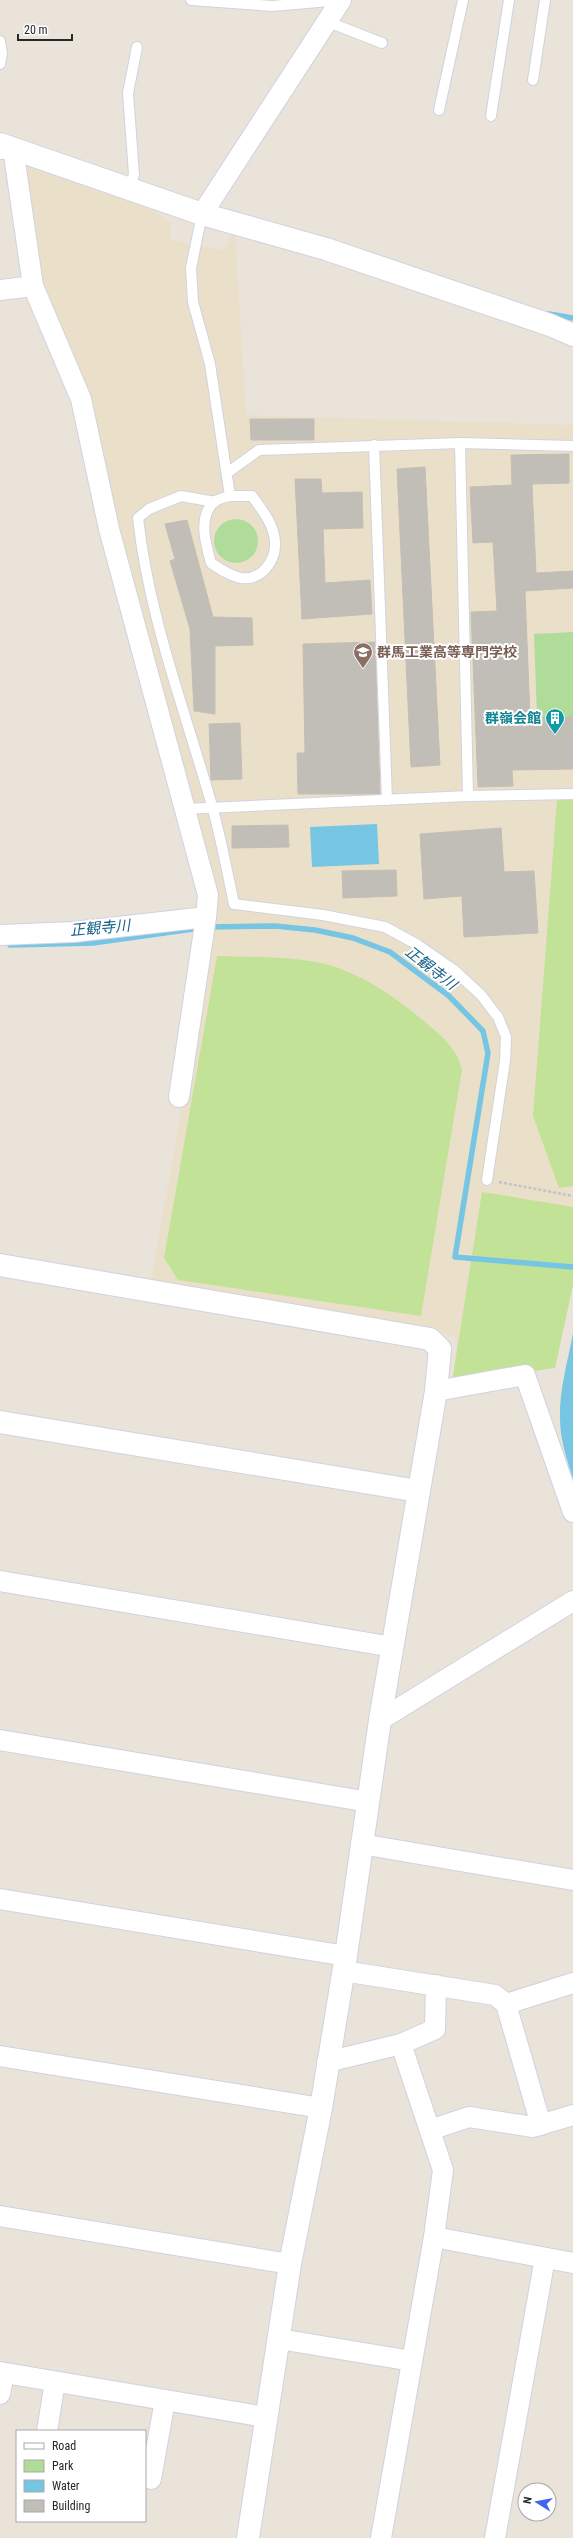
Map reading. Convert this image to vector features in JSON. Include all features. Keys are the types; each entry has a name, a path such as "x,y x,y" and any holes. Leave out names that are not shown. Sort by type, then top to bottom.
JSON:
{"street":[{"path":"202,214 336,8"},
{"path":"4,147 202,214 326,248 550,325 573,335"},
{"path":"4,147 33,286 81,399 110,529 208,895 179,1097"},
{"path":"0,290 33,286"},
{"path":"1,941 206,917"},
{"path":"0,1265 430,1339 440,1348 436,1391 380,1720 345,1963 327,2062 321,2108 290,2264 265,2417 248,2538"},
{"path":"436,1391 525,1375 573,1512"},
{"path":"0,1422 418,1491"},
{"path":"0,1581 393,1647"},
{"path":"380,1720 573,1601"},
{"path":"0,1740 369,1802"},
{"path":"361,1844 573,1880"},
{"path":"0,1899 345,1963 436,1985 495,1994 506,2004 540,2125"},
{"path":"506,2004 573,1983"},
{"path":"327,2062 401,2044 435,2029 436,1985"},
{"path":"381,2538 434,2237 443,2170 401,2044"},
{"path":"0,2056 321,2108"},
{"path":"430,2130 469,2117 533,2127 573,2115"},
{"path":"0,2216 290,2264"},
{"path":"434,2237 573,2263"},
{"path":"495,2538 545,2258"},
{"path":"278,2339 412,2361"},
{"path":"0,2394 2,2373 265,2417"},
{"path":"47,2430 56,2382"},
{"path":"151,2478 165,2400"}],"lane":[{"path":"191,0 272,6 330,1 336,8 336,25 382,43"},
{"path":"439,110 463,0"},
{"path":"491,116 509,0"},
{"path":"533,80 545,0"},
{"path":"0,41 2,53 0,64"},
{"path":"130,189 134,175 128,93 137,47"},
{"path":"202,214 191,268 193,302 210,364 230,496"},
{"path":"227,473 258,450 460,443 573,446"},
{"path":"460,443 468,796"},
{"path":"374,445 387,800"},
{"path":"215,502 205,519 204,541 211,563 224,572 242,578 260,574 271,562 275,543 268,518 252,496 230,496 215,502 181,496 149,509 138,518 142,558 172,680 212,806 234,904 323,915 385,927 418,945 454,970 481,995 498,1017 506,1037 505,1061 487,1180"},
{"path":"185,809 212,806 468,796 573,794"}],"path":[{"path":"487,1180 573,1196"}],"shaded area":[{"name":"群馬工業高等専門学校","path":"22,162 151,208 171,224 170,240 224,250 235,228 246,415 573,425 573,1285 555,1368 452,1382 457,1338 435,1331 151,1283 211,934 214,894 39,286"}],"green space":[{"path":"240,519 252,525 257,533 257,549 252,557 244,562 232,563 220,557 215,549 214,537 220,525 228,520"},
{"path":"573,632 573,717 537,718 534,634"},
{"path":"557,800 573,800 573,1186 559,1188 533,1116"},
{"path":"217,956 297,959 341,969 364,979 407,1007 443,1038 457,1055 462,1070 421,1316 178,1280 164,1258"},
{"path":"482,1192 573,1207 573,1285 555,1368 452,1382"}],"water":[{"path":"377,824 379,864 312,867 310,827"},
{"path":"573,1333 573,1479 566,1457 560,1427 560,1408 562,1386"}],"building":[{"path":"250,419 314,419 314,440 251,440"},
{"path":"569,454 569,483 532,484 536,573 573,571 573,588 525,591 530,718 573,717 573,769 512,770 513,786 478,787 471,612 497,611 493,542 473,543 470,487 512,485 511,455"},
{"path":"425,467 440,765 411,767 397,469"},
{"path":"295,479 321,479 322,493 362,492 363,528 323,529 325,583 370,580 372,614 302,619"},
{"path":"187,520 213,617 252,618 253,645 215,646 215,714 194,711 190,629 170,561 175,559 165,524"},
{"path":"375,642 380,794 298,794 297,753 305,753 303,644"},
{"path":"240,723 242,779 211,780 209,724"},
{"path":"288,825 289,847 232,848 232,826"},
{"path":"501,828 504,872 534,871 538,933 464,937 462,896 424,899 420,834"},
{"path":"396,870 397,896 343,898 342,871"}],"waterway":[{"path":"549,314 573,318"},
{"name":"正観寺川","path":"209,927 275,926 315,930 353,938 390,952 449,996 483,1031 488,1053 455,1257 573,1267"},
{"name":"正観寺川","path":"10,945 93,943 200,928"}],"place":[{"name":"群馬工業高等専門学校","path":"363,669"},
{"name":"群嶺会館","path":"555,735"}]}
